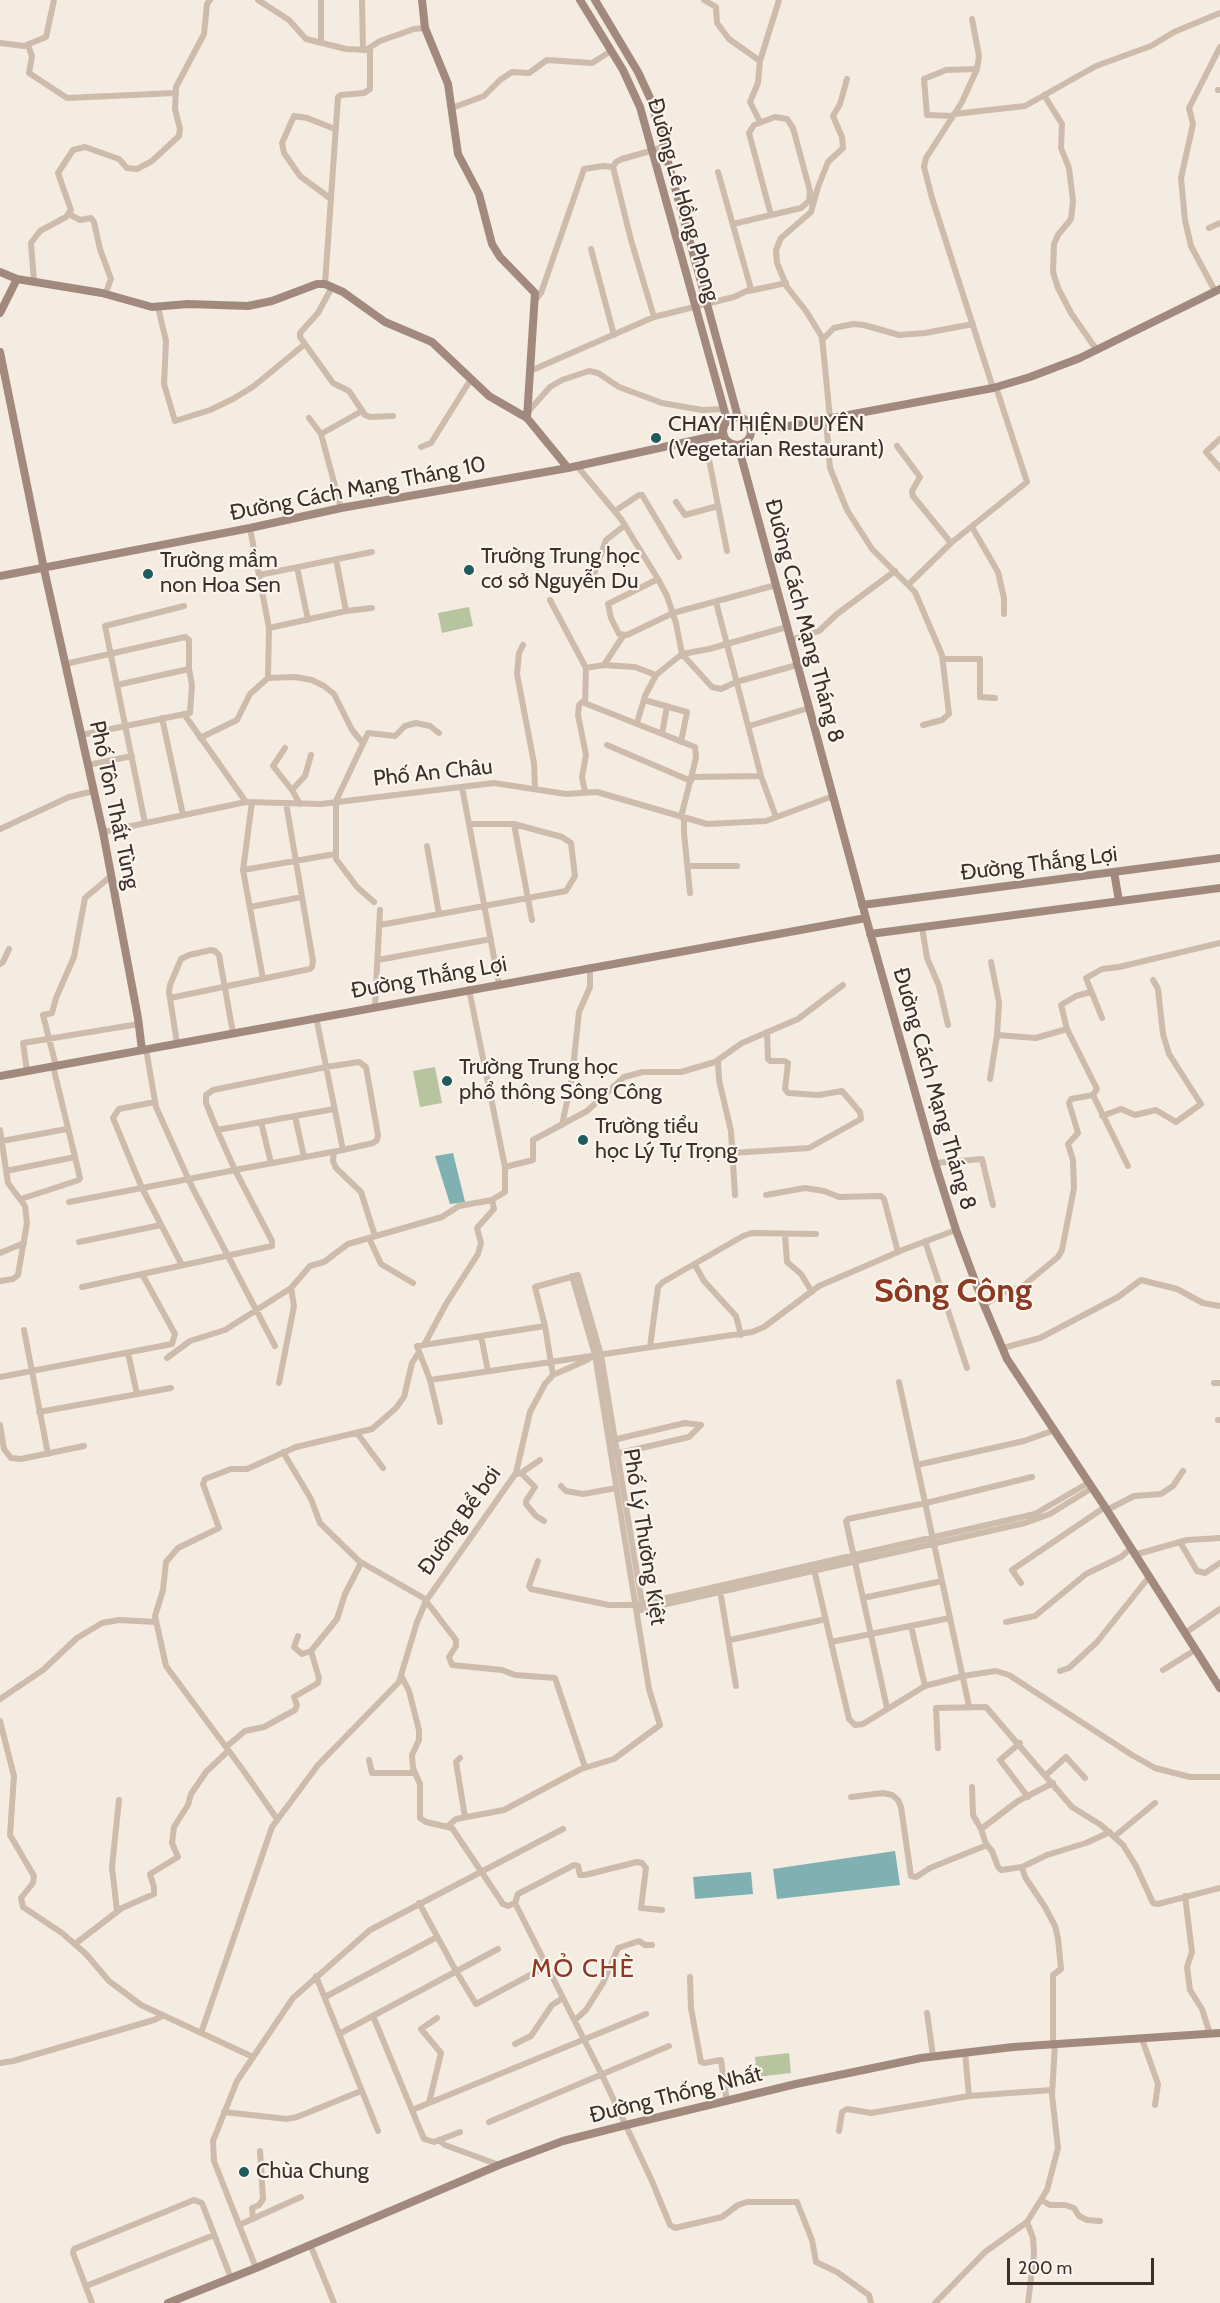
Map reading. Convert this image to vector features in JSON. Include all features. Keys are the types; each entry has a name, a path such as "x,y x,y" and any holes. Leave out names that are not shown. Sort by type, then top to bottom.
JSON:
{"street":[{"path":"0,43 28,45 46,37 54,0"},
{"path":"69,214 70,205 58,172 73,150 86,147 119,159 130,169 141,168 152,161 181,133 175,114 175,93 204,34 207,4 210,0"},
{"path":"258,0 289,20 306,39 346,49 363,50 414,29 425,28"},
{"path":"321,0 321,42"},
{"path":"362,0 363,50"},
{"path":"422,0 425,28 448,84 458,154 479,194 492,244 500,257 532,289 537,298"},
{"name":"Đường Lê Hồng Phong","path":"580,0 611,51 640,107 727,420"},
{"name":"Đường Lê Hồng Phong","path":"595,0 638,72 651,100 738,417"},
{"path":"704,0 716,7 717,23 729,39 760,61"},
{"path":"760,122 750,102 758,83 760,61 779,0"},
{"path":"977,69 946,70 924,79 927,115 953,115 975,110 1017,108 1096,66 1150,46 1174,32 1220,13"},
{"path":"909,584 951,543 1027,482 973,324 924,167 926,158 962,102 977,69 979,56 972,19"},
{"path":"602,36 613,29"},
{"path":"28,45 32,56 29,73 67,98 175,93"},
{"path":"751,429 789,426 995,387 1062,366 1218,291 1191,246 1185,220 1181,178 1193,124 1189,108 1220,47"},
{"path":"370,48 370,89 364,93 339,96 335,129 328,285 318,313 300,333 300,337 333,383 349,391 362,411 370,417 393,416"},
{"path":"452,108 484,96 512,72 529,73 547,60 592,63 611,51"},
{"path":"847,79 840,104 833,116 842,137 843,148 828,162 811,212 778,242 776,259 789,291 806,310 822,340 831,468 847,510 867,541 915,592 943,659 944,687 949,714 942,720 923,725"},
{"path":"1044,95 1062,124 1061,148 1069,168 1073,201 1071,219 1054,244 1052,254 1054,280 1071,313 1096,349"},
{"path":"331,199 300,176 284,153 282,143 294,117 307,118 335,129"},
{"path":"733,224 801,208 809,201 810,191 793,128 787,119 775,117 754,125 749,133 771,215"},
{"path":"654,317 630,240 613,167 622,159 664,147"},
{"path":"526,416 537,298 541,293 584,169 596,166 613,167"},
{"path":"718,172 751,285 749,292"},
{"path":"34,282 31,243 43,228 69,214"},
{"path":"69,214 80,219 92,218 94,222 100,249 111,279 105,294"},
{"path":"1209,228 1220,223"},
{"path":"591,249 614,335"},
{"path":"0,272 17,279 105,294 128,302 158,307 188,304 248,306 272,301 316,284 328,285 366,307 385,322 432,342 494,400 526,416 568,468"},
{"path":"0,313 17,279"},
{"path":"530,371 654,317 786,283"},
{"path":"158,307 166,341 164,384 175,421 210,410 233,399 254,386 305,344"},
{"path":"822,340 834,328 853,324 899,335 925,333 973,324"},
{"name":"Phố Tôn Thất Tùng","path":"0,352 44,568 103,832 144,1049"},
{"path":"526,416 550,387 562,380 589,371 598,373 619,387 662,403 702,410 724,409"},
{"path":"421,447 431,443 471,379"},
{"path":"321,434 362,411"},
{"path":"309,417 321,434 340,508"},
{"path":"738,417 747,421 751,429 748,440 738,445 728,442 723,434 723,428 727,420 738,417"},
{"name":"Đường Cách Mạng Tháng 10","path":"0,576 250,528 340,508 568,468 723,434"},
{"path":"705,439 727,551"},
{"path":"1220,439 1206,452 1220,468"},
{"name":"Đường Cách Mạng Tháng 8","path":"738,445 862,905 935,1163 956,1230 984,1305 1007,1359 1220,1688"},
{"path":"897,446 920,477 912,490 913,496 951,543"},
{"path":"577,466 615,511 658,579 673,613 682,654 716,689 797,665"},
{"path":"615,511 642,495 679,557"},
{"path":"676,502 685,515 718,506"},
{"path":"581,584 594,574 606,540 625,525"},
{"path":"972,527 998,572 1004,598 1004,614"},
{"path":"250,528 269,628 268,678"},
{"path":"259,574 372,552"},
{"path":"336,559 346,611"},
{"path":"297,567 308,620"},
{"path":"790,640 819,631 837,614 895,571"},
{"path":"623,636 617,630 608,604 658,579"},
{"path":"604,665 623,636 673,613 776,585"},
{"path":"550,600 586,668 585,702"},
{"path":"716,602 761,776 776,817"},
{"path":"145,823 105,628 107,624 184,606"},
{"path":"269,628 346,611 372,609"},
{"path":"638,723 644,700 656,675 682,654 787,627"},
{"path":"65,664 186,637 189,640 189,669 192,685 190,713 81,735"},
{"path":"523,645 519,653 517,674 534,763 535,788"},
{"path":"943,659 980,659 981,696 995,698"},
{"path":"586,668 604,665 635,667 656,675"},
{"path":"117,685 189,669"},
{"path":"200,738 237,720 250,694 268,678 312,680 324,686 334,694 352,730 362,742"},
{"path":"644,700 667,705 687,713 681,742"},
{"path":"585,792 582,777 586,755 578,715 579,705 582,702 638,723 696,749 683,818 690,893"},
{"path":"662,734 667,705"},
{"path":"749,726 809,708"},
{"path":"184,714 249,802 243,870 263,979"},
{"path":"162,718 183,816"},
{"path":"374,902 357,887 339,864 335,854 336,801 368,733 395,736 405,726 416,723 430,726 439,733"},
{"path":"607,745 691,779 761,776"},
{"path":"285,748 273,766 300,804"},
{"path":"292,790 305,776 311,755"},
{"path":"88,765 132,756"},
{"name":"Phố An Châu","path":"103,832 249,802 316,804 502,783 566,794 585,792 603,794 683,818 716,824 758,822 833,796"},
{"path":"462,787 499,984"},
{"path":"0,830 69,797 94,791"},
{"path":"170,998 312,967 313,961 286,804"},
{"path":"380,925 566,891 575,876 571,843 562,837 514,824 470,824"},
{"path":"514,824 532,920"},
{"path":"427,846 439,914"},
{"path":"243,870 335,854"},
{"name":"Đường Thắng Lợi","path":"862,905 1220,858"},
{"path":"689,866 737,866"},
{"path":"1114,872 1119,901"},
{"path":"21,1199 80,1178 67,1129 43,1015 52,1013 74,957 85,898 111,876"},
{"name":"Đường Thắng Lợi","path":"870,934 1220,888"},
{"path":"250,907 302,897"},
{"path":"375,1006 380,910"},
{"name":"Đường Thắng Lợi","path":"0,1076 866,918"},
{"path":"922,927 927,958 939,986 948,1025"},
{"path":"378,960 491,939"},
{"path":"1102,1018 1085,979 1102,969 1127,966 1220,943"},
{"path":"0,964 9,949"},
{"path":"177,1043 170,985 181,959 211,950 219,955 233,1033"},
{"path":"990,1078 997,1035 999,1002 991,962"},
{"path":"562,1125 572,1078 579,1012 590,987 590,967"},
{"path":"1102,1116 1121,1109 1135,1115 1156,1110 1176,1122 1201,1104 1169,1054 1163,1034 1158,989 1153,980"},
{"path":"505,1167 533,1161 533,1140 593,1108 624,1077 644,1072 681,1072 718,1061 742,1043 798,1019 843,985"},
{"path":"167,1358 190,1341 225,1330 291,1288 310,1266 324,1262 348,1244 442,1216 459,1206 492,1200 505,1192 505,1167 469,989"},
{"path":"984,1305 1005,1292 1023,1286 1061,1254 1074,1188 1068,1144 1078,1135 1069,1103 1071,1100 1096,1093 1096,1084 1066,1029 1062,1004 1091,992"},
{"path":"316,1017 342,1150"},
{"path":"27,1071 22,1043 139,1024"},
{"path":"997,1035 1036,1038 1066,1029"},
{"path":"732,1153 809,1148 861,1119 860,1112 842,1091 814,1095 786,1091 788,1064 784,1061 768,1059 767,1032"},
{"path":"144,1049 155,1102 189,1179 275,1346"},
{"path":"718,1061 720,1086 729,1120 735,1195"},
{"path":"69,1202 189,1179 235,1170 271,1163 334,1152 373,1143 377,1140 378,1135 366,1067 359,1062 326,1067 209,1092 206,1095 206,1103 217,1130 235,1170 272,1241 272,1246 82,1287"},
{"path":"1093,1095 1128,1166"},
{"path":"155,1102 119,1109 113,1118 142,1188 182,1265"},
{"path":"217,1130 334,1109"},
{"path":"295,1116 304,1157"},
{"path":"261,1122 271,1163"},
{"path":"2,1141 67,1129"},
{"path":"0,1131 9,1186 21,1199 27,1214 18,1275 13,1279 0,1281"},
{"path":"334,1152 333,1161 336,1168 361,1192 381,1264 413,1283"},
{"path":"6,1171 75,1158"},
{"path":"935,1163 982,1159 993,1205"},
{"path":"766,1195 805,1188 824,1191 838,1197 881,1196 884,1199 898,1252"},
{"path":"424,1345 446,1304 478,1254 481,1243 477,1228 494,1209 492,1200"},
{"path":"79,1242 161,1225"},
{"path":"430,1380 741,1335 764,1327 819,1286 956,1230"},
{"path":"650,1347 659,1284 743,1236 761,1232 784,1235 816,1234"},
{"path":"784,1235 787,1262 801,1274 812,1292"},
{"path":"925,1241 967,1368"},
{"path":"0,1253 24,1243"},
{"path":"695,1265 704,1281 736,1316 741,1335"},
{"path":"0,1377 172,1344 175,1334 142,1274"},
{"name":"Phố Lý Thường Kiệt","path":"545,1326 535,1287 575,1275 598,1355 639,1607 651,1697 660,1725 619,1757 585,1767"},
{"path":"1003,1348 1040,1338 1118,1297 1141,1280 1177,1289 1203,1303 1220,1306"},
{"path":"279,1383 294,1306 291,1288"},
{"path":"440,1422 430,1380 417,1346 545,1326 553,1375 598,1355"},
{"path":"24,1330 48,1454"},
{"path":"481,1336 488,1371"},
{"path":"277,1819 166,1666 164,1647 156,1622 169,1557 178,1548 219,1528 203,1481 231,1469 247,1469 303,1444 357,1434 375,1427 400,1402 406,1392 412,1363 419,1352"},
{"path":"128,1353 136,1394"},
{"name":"Đường Bể bơi","path":"402,1677 417,1622 426,1600 519,1473 530,1412 545,1383 553,1375"},
{"path":"899,1382 969,1706"},
{"path":"39,1412 171,1388"},
{"path":"612,1441 685,1423 701,1425 689,1437 614,1454"},
{"path":"0,1425 4,1449 11,1458 21,1459 84,1446"},
{"path":"917,1465 1024,1440 1055,1430"},
{"path":"357,1434 383,1468"},
{"path":"283,1452 311,1500 320,1523 361,1563 410,1588 426,1600 456,1641 456,1646 449,1657 452,1665 502,1670 515,1675 555,1678 585,1767 504,1810 453,1820 448,1826"},
{"name":"Phố Lý Thường Kiệt","path":"614,1454 617,1488 639,1607"},
{"path":"540,1460 519,1473 536,1487 526,1504 536,1516 544,1521"},
{"path":"1021,1583 1011,1570 1106,1509 1134,1497 1161,1494 1173,1486 1183,1471"},
{"path":"888,1708 845,1523 848,1519 1032,1477"},
{"path":"538,1561 529,1586 531,1589 609,1605 639,1607 970,1533 1035,1514 1090,1485"},
{"path":"561,1486 566,1491 582,1494 617,1488"},
{"path":"1005,1622 1035,1616 1086,1574 1132,1552 1180,1542 1220,1538"},
{"path":"1180,1542 1197,1571 1206,1573 1220,1563"},
{"path":"298,1636 294,1647 302,1654 311,1651 340,1614 345,1594 361,1563"},
{"path":"814,1568 851,1723 863,1724 925,1686 990,1671 1001,1672 1155,1768 1190,1777 1220,1778"},
{"path":"1060,1671 1068,1668 1097,1642 1149,1577"},
{"path":"863,1598 942,1581"},
{"path":"720,1589 736,1686"},
{"path":"1185,1633 1220,1609"},
{"path":"831,1642 950,1618"},
{"path":"729,1640 826,1619"},
{"path":"0,1699 43,1670 77,1638 102,1623 119,1620 156,1622"},
{"path":"911,1626 925,1686"},
{"path":"1164,1670 1195,1650"},
{"path":"75,1944 117,1911 154,1894 150,1874 178,1857 172,1843 174,1827 188,1805 191,1794 206,1772 245,1731 264,1727 295,1710 297,1706 294,1697 319,1681 311,1651"},
{"path":"201,2033 268,1835 277,1819 318,1765 402,1677 410,1691 419,1730 419,1740 412,1755 412,1768 420,1784 420,1818 426,1822 448,1826 455,1831 503,1905 508,1906 515,1903"},
{"path":"938,1748 936,1708 981,1705 991,1710 1072,1807 1112,1834 1131,1855 1154,1903 1158,1904 1220,1888"},
{"path":"0,1721 14,1776 10,1835 34,1876 33,1883 23,1894 21,1903 23,1907 56,1928 86,1954 109,1981 141,2005 253,2057"},
{"path":"1020,1743 1000,1760 1028,1797"},
{"path":"1046,1774 1066,1757 1085,1778"},
{"path":"460,1758 456,1762 465,1817"},
{"path":"369,1760 372,1773 415,1773"},
{"path":"981,1830 1018,1801 1053,1783"},
{"path":"972,1787 972,1810 1000,1869 1023,1867 1047,1854 1112,1834 1155,1803"},
{"path":"851,1797 883,1793 892,1795 898,1800 913,1877 987,1845"},
{"path":"117,1911 112,1867 119,1800"},
{"path":"253,2270 239,2225 214,2161 213,2141 237,2081 293,1998 370,1930 479,1868 563,1829"},
{"path":"662,1910 642,1908 646,1868 642,1863 637,1862 585,1875 580,1875 579,1868 574,1865 518,1894 515,1903 602,2075 672,2228 722,2217 742,2203 797,2202 812,2240 816,2262 837,2272 869,2295 871,2303"},
{"path":"935,2303 985,2252 1027,2222 1047,2190 1058,2148 1052,2090 1053,1975 1061,1969 1057,1931 1045,1907 1025,1877 1023,1867"},
{"path":"1185,1896 1192,1952 1187,1967 1190,1990 1202,2009 1210,2034"},
{"path":"419,1903 476,2004 548,1966"},
{"path":"325,1997 437,1937"},
{"path":"574,2020 586,2010 603,1983 618,1948 639,1941 645,1945 652,1945"},
{"path":"339,2034 498,1949"},
{"path":"316,1976 378,2131"},
{"path":"690,1977 691,2008 701,2062 721,2060 727,2102"},
{"path":"515,2044 531,2036 554,2003 563,1998"},
{"path":"927,2013 933,2056"},
{"path":"412,2110 646,2014"},
{"path":"0,2063 162,2016"},
{"path":"373,2016 425,2141 434,2142 460,2132"},
{"path":"429,2103 441,2053 421,2029 437,2018"},
{"name":"Đường Thống Nhất","path":"168,2303 253,2270 499,2165 563,2141 835,2076 933,2056 1054,2044 1220,2033"},
{"path":"1142,2039 1158,2084 1155,2105"},
{"path":"489,2122 669,2046"},
{"path":"965,2052 969,2096"},
{"path":"840,2131 844,2110 871,2113 969,2096 1052,2090"},
{"path":"224,2112 287,2119 361,2091"},
{"path":"440,2140 446,2145 499,2165"},
{"path":"253,2219 252,2208 260,2205 263,2199 260,2151"},
{"path":"239,2225 301,2197"},
{"path":"92,2303 73,2253 74,2249 194,2200 202,2203 214,2235 235,2276"},
{"path":"1041,2200 1050,2205 1065,2205 1074,2208 1079,2216 1087,2220 1100,2221"},
{"path":"1027,2222 1033,2238 1034,2254 1028,2303"},
{"path":"86,2286 214,2235"},
{"path":"310,2244 334,2303"}],"green space":[{"path":"469,607 473,626 442,633 438,613"},
{"path":"435,1067 442,1103 420,1107 413,1071"},
{"path":"789,2053 791,2073 757,2077 755,2057"}],"water":[{"path":"453,1153 465,1202 450,1204 435,1156"},
{"path":"895,1851 900,1885 777,1899 773,1869"},
{"path":"751,1872 753,1894 695,1899 693,1877"}],"place":[{"name":"CHAY THIỆN DUYÊN (Vegetarian Restaurant)","path":"656,438"},
{"name":"Trường Trung học cơ sở Nguyễn Du","path":"469,570"},
{"name":"Trường mầm non Hoa Sen","path":"148,574"},
{"name":"Trường Trung học phổ thông Sông Công","path":"447,1081"},
{"name":"Trường tiểu học Lý Tự Trọng","path":"583,1140"},
{"name":"Chùa Chung","path":"244,2172"}],"district":[{"name":"Sông Công","path":"953,1292"},
{"name":"MỎ CHÈ","path":"583,1969"}]}
